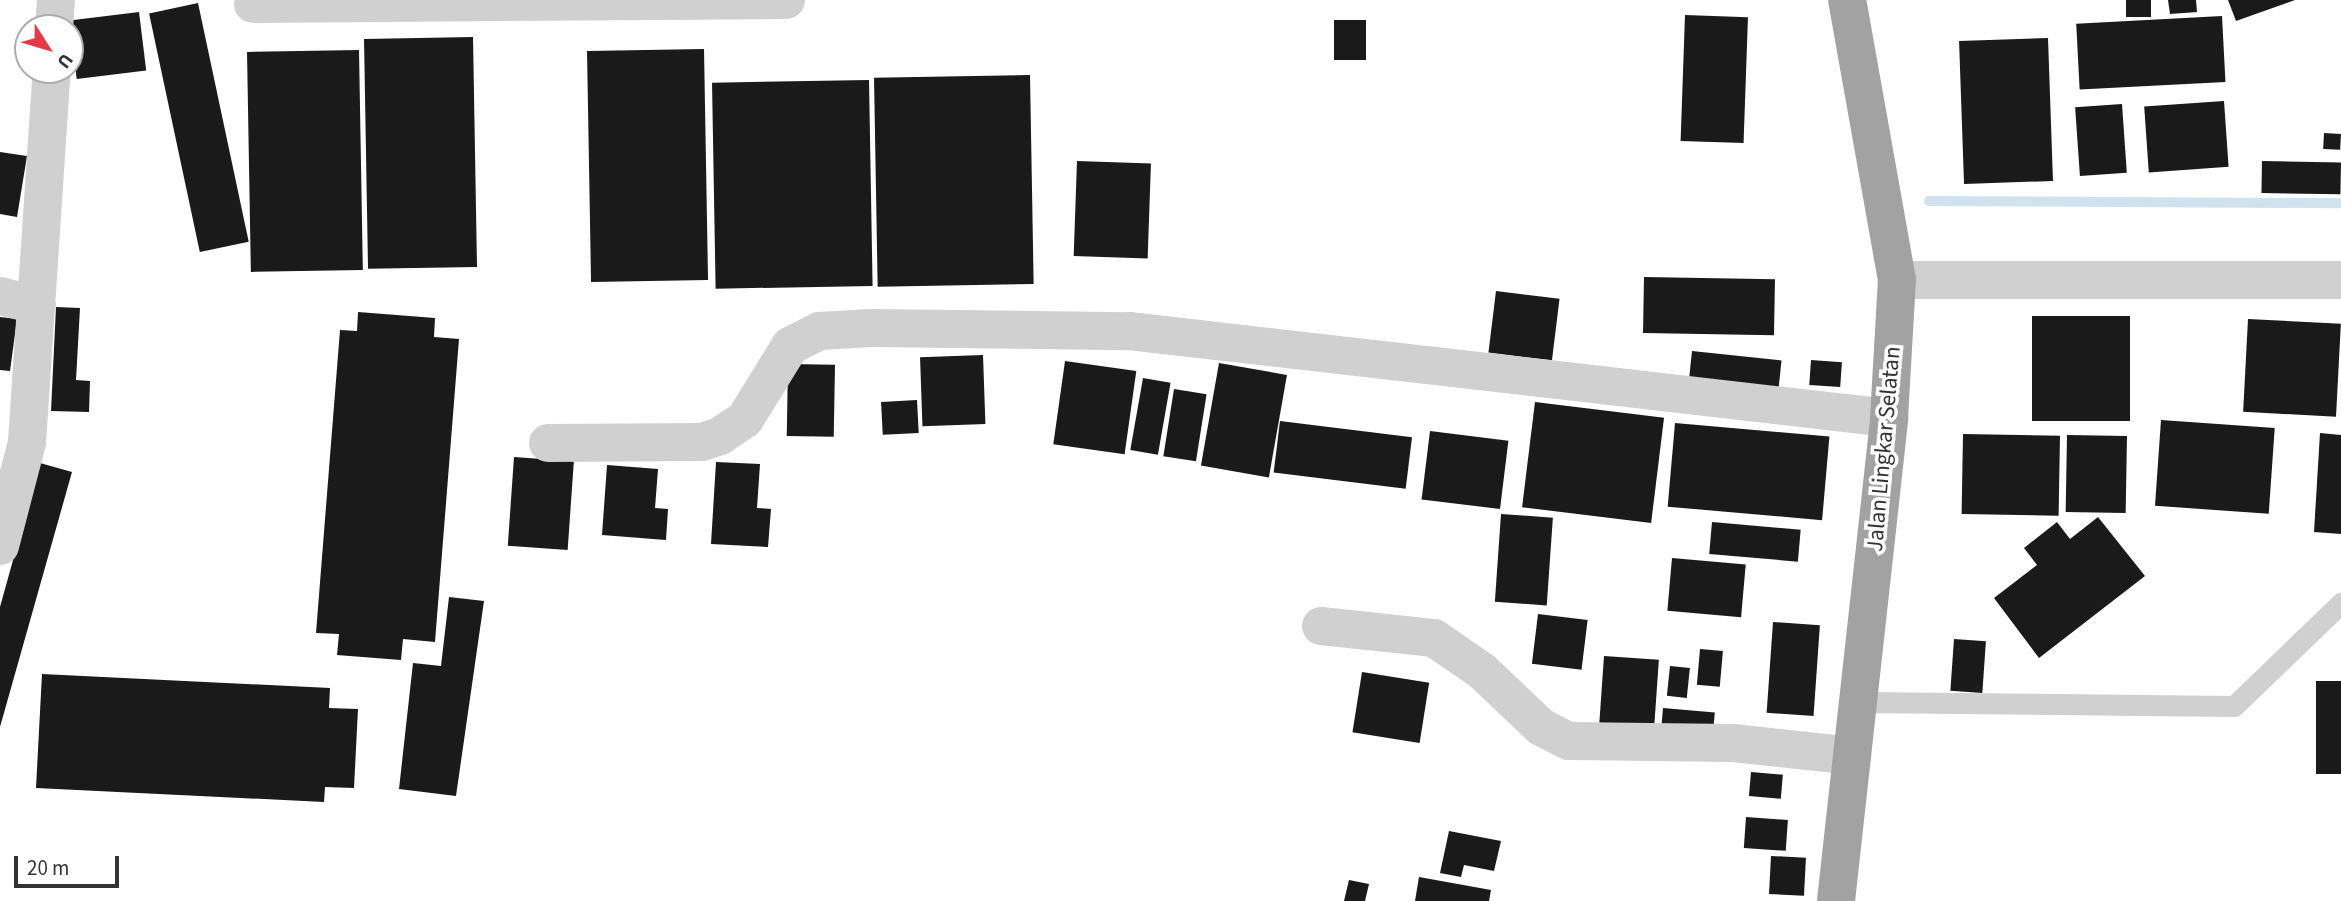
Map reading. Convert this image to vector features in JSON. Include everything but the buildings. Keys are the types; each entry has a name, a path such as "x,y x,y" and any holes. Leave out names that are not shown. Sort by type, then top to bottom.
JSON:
{"highway":[{"name":"Jalan Lingkar Selatan","path":"1836,901 1889,418 1897,281 1847,0"}],"street":[{"path":"253,4 786,0"},
{"path":"3,524 27,442 51,84"},
{"path":"1897,281 2341,280"},
{"path":"0,296 37,305"},
{"path":"548,443 702,442 720,436 745,419 790,346 819,331 871,328 1129,331 1889,418"},
{"path":"1321,626 1434,638 1482,671 1541,727 1569,741 1733,743 1852,756"}],"lane":[{"path":"1858,702 2234,706 2341,603"}],"waterway":[{"path":"1929,201 2341,203"}]}
